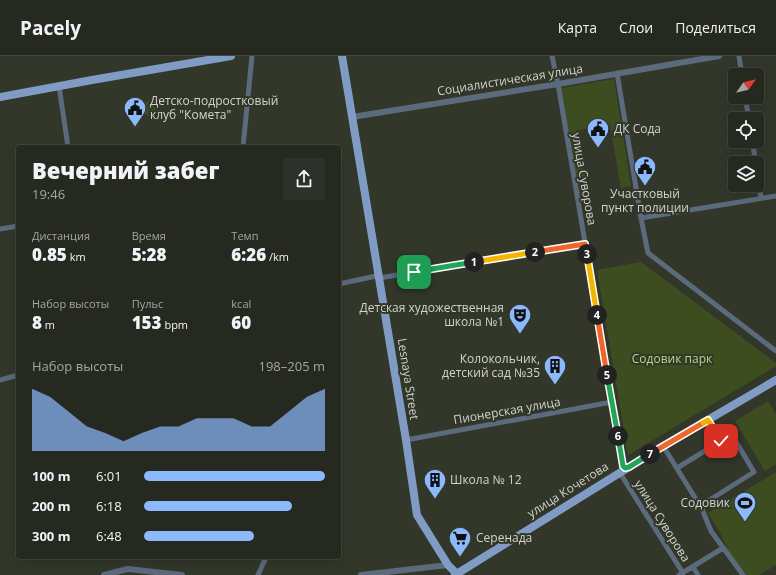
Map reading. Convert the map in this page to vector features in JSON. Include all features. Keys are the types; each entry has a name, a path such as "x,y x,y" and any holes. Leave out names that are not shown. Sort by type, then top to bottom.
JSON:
{"main road":[{"path":"0,97 231,56"},
{"name":"Lesnaya Street","path":"342,56 406,440 417,515 448,565 457,575"},
{"name":"улица Кочетова","path":"457,575 624,469 776,380"}],"street":[{"path":"243,145 252,56"},
{"name":"улица Суворова","path":"552,56 624,469 681,574"},
{"name":"Социалистическая улица","path":"352,117 558,84 719,56"},
{"path":"739,56 741,68"},
{"path":"617,73 636,191 648,253 776,351"},
{"path":"59,86 68,145"},
{"path":"760,192 761,198"},
{"path":"641,218 776,196"},
{"path":"0,229 16,226"},
{"path":"341,284 376,276 379,278 585,244"},
{"path":"0,380 16,376"},
{"name":"Пионерская улица","path":"406,440 612,402"},
{"path":"708,420 721,441"},
{"path":"677,468 732,435 754,472 700,506"},
{"path":"663,446 700,506 712,531 743,575"},
{"path":"681,574 723,548"},
{"path":"258,575 265,559"},
{"path":"361,575 448,565"},
{"path":"693,567 698,575"},
{"path":"104,575 128,569 182,575"}],"green space":[{"path":"614,79 631,186 621,188 610,125 577,130 588,193 579,195 561,88"},
{"path":"153,100 158,119 136,111 136,106 140,105 140,103"},
{"name":"Содовик парк","path":"641,262 776,363 776,366 628,455 597,270"},
{"path":"768,401 776,414 776,464 765,471 735,421"},
{"name":"Содовик","path":"776,472 776,565 759,575 746,575 729,553 721,534 708,513"}],"place":[{"name":"Детско-подростковый клуб \"Комета\"","path":"135,128"},
{"name":"ДК Сода","path":"598,148"},
{"name":"Участковый пункт полиции","path":"645,186"},
{"name":"Детская художественная школа №1","path":"520,334"},
{"name":"Колокольчик, детский сад №35","path":"555,386"},
{"name":"Школа № 12","path":"435,500"},
{"name":"Содовик","path":"745,522"},
{"name":"Серенада","path":"460,558"}],"route":[{"path":"414,272 585,244 623,466 625,468 629,467 708,420 721,441"}]}
